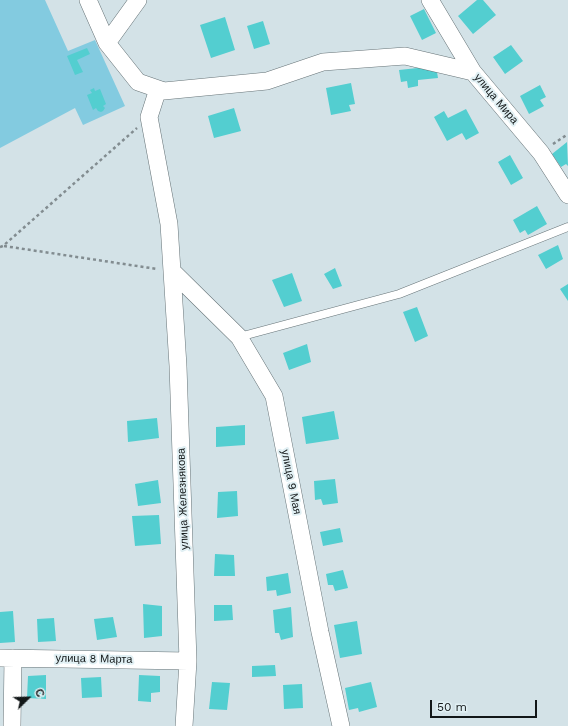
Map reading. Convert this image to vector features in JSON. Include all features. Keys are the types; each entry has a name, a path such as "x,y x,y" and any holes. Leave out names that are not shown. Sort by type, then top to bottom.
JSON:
{"street":[{"path":"88,0 107,43 138,82 161,90 267,81 323,62 405,56 473,72"},
{"path":"107,43 138,0"},
{"name":"улица Мира","path":"430,0 473,72 541,153 568,194"},
{"path":"149,117 161,90"},
{"name":"улица Железнякова","path":"149,117 169,224 178,374 188,661 184,726"},
{"name":"улица 9 Мая","path":"172,271 239,337 274,396 320,632 341,726"},
{"path":"7,658 12,726"},
{"name":"улица 8 Марта","path":"7,658 188,661"}],"lane":[{"path":"239,337 399,294 568,227"}],"path":[{"path":"2,247 149,117"},
{"path":"2,247 172,271"}],"shaded area":[{"path":"0,0 45,0 68,51 95,40 125,106 83,125 75,108 0,148"}],"building":[{"path":"477,0 483,0 496,15 473,34 458,16"},
{"path":"424,9 436,33 422,40 410,16"},
{"path":"225,17 235,50 211,58 200,25"},
{"path":"263,21 270,44 254,49 247,26"},
{"path":"511,45 523,61 505,74 493,57"},
{"path":"87,48 90,54 77,60 83,72 75,75 67,56"},
{"path":"436,66 438,78 418,80 418,86 408,88 407,81 401,82 399,70"},
{"path":"351,83 355,104 349,105 351,111 331,115 326,88"},
{"path":"540,85 546,97 540,100 544,106 529,114 520,96"},
{"path":"94,88 95,91 100,89 106,104 103,106 105,108 101,112 96,108 93,110 87,95 92,93 90,90"},
{"path":"234,108 241,131 214,138 208,116"},
{"path":"466,109 479,133 466,140 462,133 447,141 434,117 444,111 448,118"},
{"path":"567,142 568,166 566,164 561,167 552,154"},
{"path":"510,155 523,178 511,185 498,162"},
{"path":"537,206 547,224 528,235 525,230 520,233 513,220"},
{"path":"558,245 563,259 546,269 538,255"},
{"path":"335,268 342,286 333,289 324,274"},
{"path":"292,273 302,301 284,307 272,280"},
{"path":"568,284 568,301 560,289"},
{"path":"417,307 428,336 415,342 403,312"},
{"path":"307,344 311,362 289,370 283,353"},
{"path":"334,411 339,439 306,444 302,417"},
{"path":"157,418 159,438 128,442 127,421"},
{"path":"245,425 245,445 216,447 216,427"},
{"path":"335,479 338,503 323,505 321,499 315,500 314,481"},
{"path":"158,480 161,503 138,506 135,484"},
{"path":"237,491 238,516 217,518 218,492"},
{"path":"159,515 161,544 135,546 132,516"},
{"path":"340,528 343,542 323,546 320,532"},
{"path":"215,554 234,555 235,576 214,576"},
{"path":"343,570 348,588 335,591 333,585 328,585 326,574"},
{"path":"288,573 291,593 277,596 276,590 267,591 266,577"},
{"path":"143,604 162,606 162,636 144,638"},
{"path":"214,605 232,605 233,620 214,621"},
{"path":"291,607 293,637 281,640 279,633 275,633 273,610"},
{"path":"13,611 15,642 0,643 0,612"},
{"path":"113,617 117,637 97,640 94,619"},
{"path":"54,618 56,641 38,642 37,619"},
{"path":"357,621 362,654 340,658 334,625"},
{"path":"275,665 276,676 252,677 252,666"},
{"path":"46,675 46,699 27,698 28,676"},
{"path":"139,675 160,676 160,692 151,693 151,702 138,701"},
{"path":"101,677 102,697 82,698 81,678"},
{"path":"212,682 230,683 227,710 209,709"},
{"path":"371,682 377,707 359,712 358,708 349,710 345,688"},
{"path":"302,684 303,708 284,709 283,685"}]}
